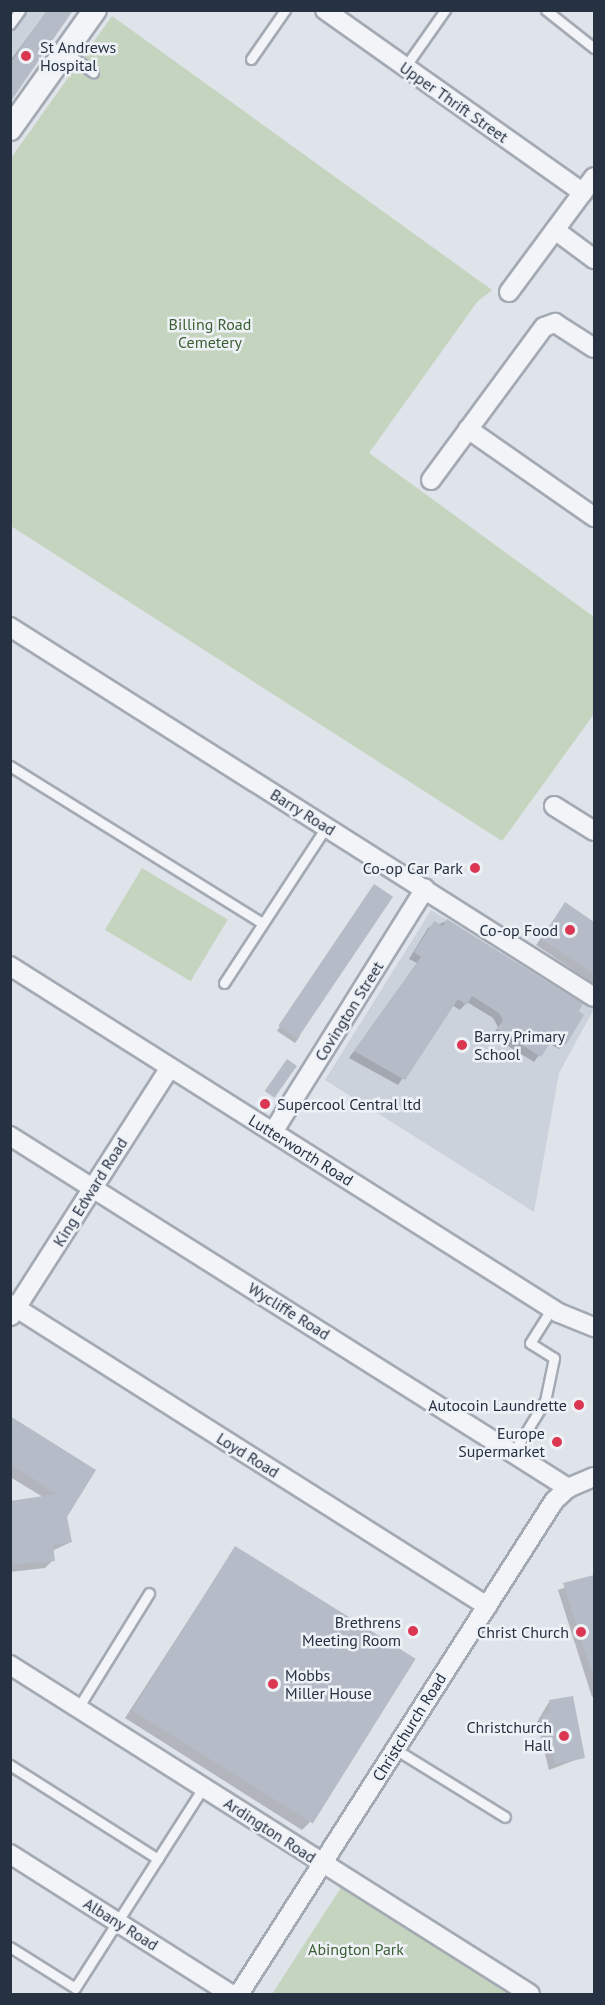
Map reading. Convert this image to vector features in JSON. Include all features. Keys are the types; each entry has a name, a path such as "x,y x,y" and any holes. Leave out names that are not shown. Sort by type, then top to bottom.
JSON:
{"street":[{"path":"10,129 95,10"},
{"name":"Upper Thrift Street","path":"325,10 583,193"},
{"path":"509,292 594,177"},
{"path":"555,230 594,259"},
{"path":"431,480 536,334 555,323 594,348"},
{"path":"468,429 594,517"},
{"name":"Barry Road","path":"10,627 594,997"},
{"path":"555,806 594,831"},
{"name":"Covington Street","path":"273,1132 425,889"},
{"name":"Lutterworth Road","path":"10,966 552,1308 594,1327"},
{"name":"King Edward Road","path":"13,1310 170,1067"},
{"name":"Wycliffe Road","path":"10,1136 567,1488"},
{"name":"Loyd Road","path":"13,1310 487,1606"},
{"path":"567,1488 594,1477"},
{"name":"Christchurch Road","path":"239,1995 487,1606 567,1488"},
{"name":"Ardington Road","path":"10,1665 530,1995"},
{"name":"Albany Road","path":"10,1854 231,1995"}],"lane":[{"path":"10,24 20,10"},
{"path":"251,59 285,10"},
{"path":"405,67 445,10"},
{"path":"546,10 594,48"},
{"path":"66,52 93,72"},
{"path":"10,766 262,924"},
{"path":"224,983 326,827"},
{"path":"513,1453 545,1401 554,1358 530,1343 552,1308"},
{"path":"78,1708 149,1593"},
{"path":"395,1749 505,1817"},
{"path":"10,1765 158,1859"},
{"path":"10,1947 73,1991 203,1788"}],"shaded area":[{"name":"St Andrews Hospital","path":"11,11 73,11 11,102"},
{"name":"Barry Primary School","path":"431,910 594,1009 559,1073 534,1212 325,1080"}],"green space":[{"name":"Billing Road Cemetery","path":"112,16 492,290 477,302 369,453 594,617 594,714 502,841 11,526 11,158"},
{"path":"142,868 228,920 191,981 105,930"},
{"name":"Abington Park","path":"342,1886 510,1994 272,1994"}],"building":[{"name":"St Andrews Hospital","path":"47,10 73,10 10,102 10,64"},
{"path":"374,884 393,897 297,1039 278,1026"},
{"name":"Co-op Food","path":"565,902 594,922 594,974 541,939"},
{"path":"447,919 583,1004 579,1011 584,1015 566,1045 554,1037 541,1057 497,1029 503,1020 499,1013 472,996 467,1005 458,999 405,1080 354,1051 421,957 414,952 434,921 443,926"},
{"path":"287,1059 297,1066 274,1098 265,1091"},
{"path":"10,1416 96,1470 67,1517 72,1542 53,1545 55,1561 10,1565 10,1501 57,1494 10,1464"},
{"name":"Mobbs Miller House","path":"235,1546 416,1659 313,1823 132,1711"},
{"name":"Christ Church","path":"594,1575 594,1670 591,1671 563,1583"},
{"name":"Christchurch Hall","path":"573,1696 585,1758 555,1764 542,1714 551,1713 549,1700"}],"place":[{"name":"St Andrews Hospital","path":"26,56"},
{"name":"Co-op Car Park","path":"475,868"},
{"name":"Co-op Food","path":"570,930"},
{"name":"Barry Primary School","path":"462,1045"},
{"name":"Supercool Central ltd","path":"265,1104"},
{"name":"Autocoin Laundrette","path":"579,1405"},
{"name":"Europe Supermarket","path":"557,1442"},
{"name":"Brethrens Meeting Room","path":"413,1631"},
{"name":"Christ Church","path":"581,1632"},
{"name":"Mobbs Miller House","path":"273,1684"},
{"name":"Christchurch Hall","path":"564,1736"}]}
